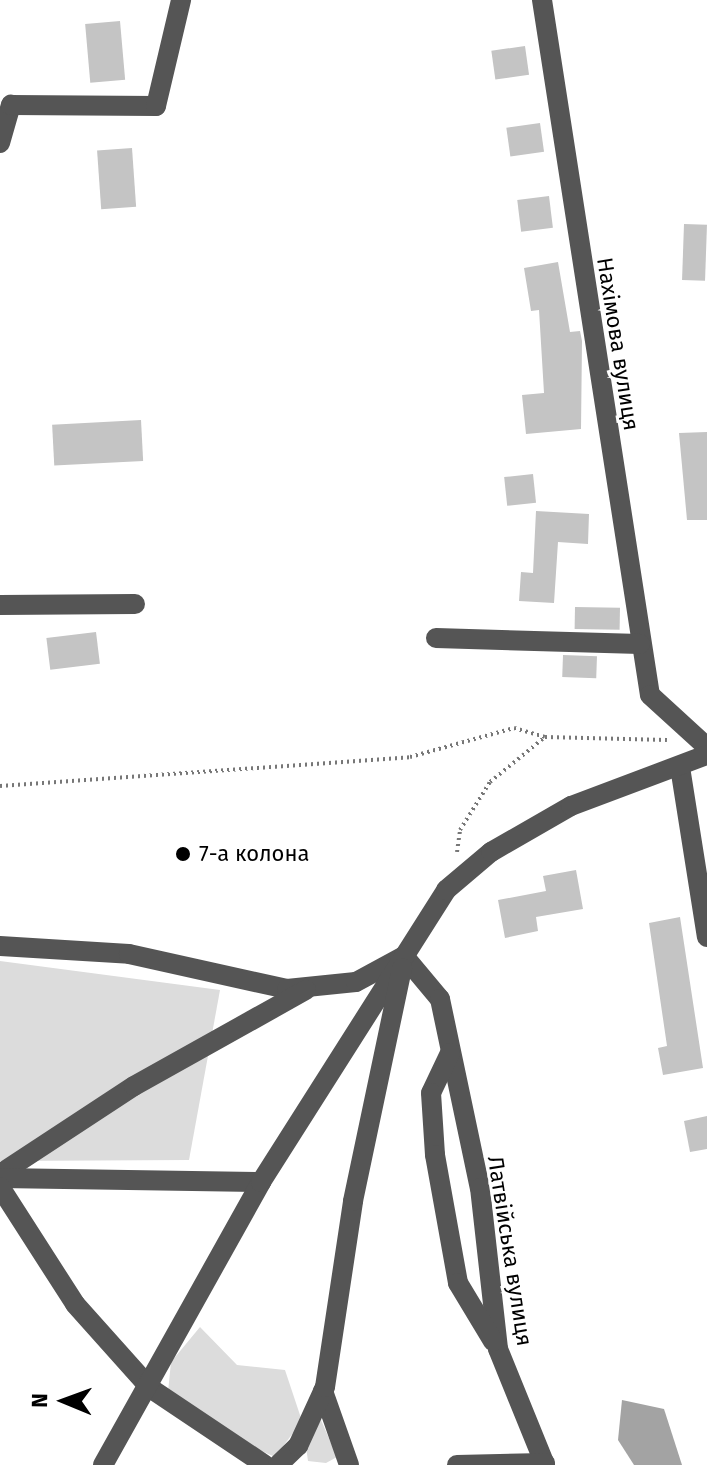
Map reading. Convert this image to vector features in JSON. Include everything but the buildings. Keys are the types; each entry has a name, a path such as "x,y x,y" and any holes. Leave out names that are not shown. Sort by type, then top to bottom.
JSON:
{"street":[{"path":"0,143 11,105 156,106 181,0"},
{"name":"Нахімова вулиця","path":"542,0 650,695 688,732"},
{"path":"0,605 135,604"},
{"path":"436,638 640,644"},
{"path":"688,732 707,747"},
{"path":"103,1465 150,1388 261,1182 453,884 571,806 707,755"},
{"path":"680,767 707,937"},
{"path":"0,946 129,954 287,989 356,982 404,956"},
{"path":"278,1465 298,1446 323,1391 404,956"},
{"name":"Латвiйська вулиця","path":"404,956 440,999 480,1188 498,1349 545,1464"},
{"path":"0,1176 134,1086 312,986"},
{"path":"450,1053 431,1093 435,1155 458,1283 498,1349"},
{"path":"0,1176 261,1182"},
{"path":"0,1187 75,1304 150,1388 265,1465"},
{"path":"323,1391 349,1465"},
{"path":"457,1465 545,1464"}],"path":[{"path":"0,786 410,757 514,728 545,737 662,742 688,732"},
{"path":"453,884 460,830 490,782 545,737"}],"shaded area":[{"path":"0,961 220,990 189,1160 0,1161"},
{"path":"200,1327 237,1365 285,1370 302,1421 275,1457 228,1436 168,1392 171,1362"},
{"path":"622,1400 664,1409 682,1465 634,1465 618,1440"},
{"path":"321,1420 337,1457 326,1463 308,1461 306,1447"}],"place":[{"name":"7-а колона","path":"183,854"}]}
